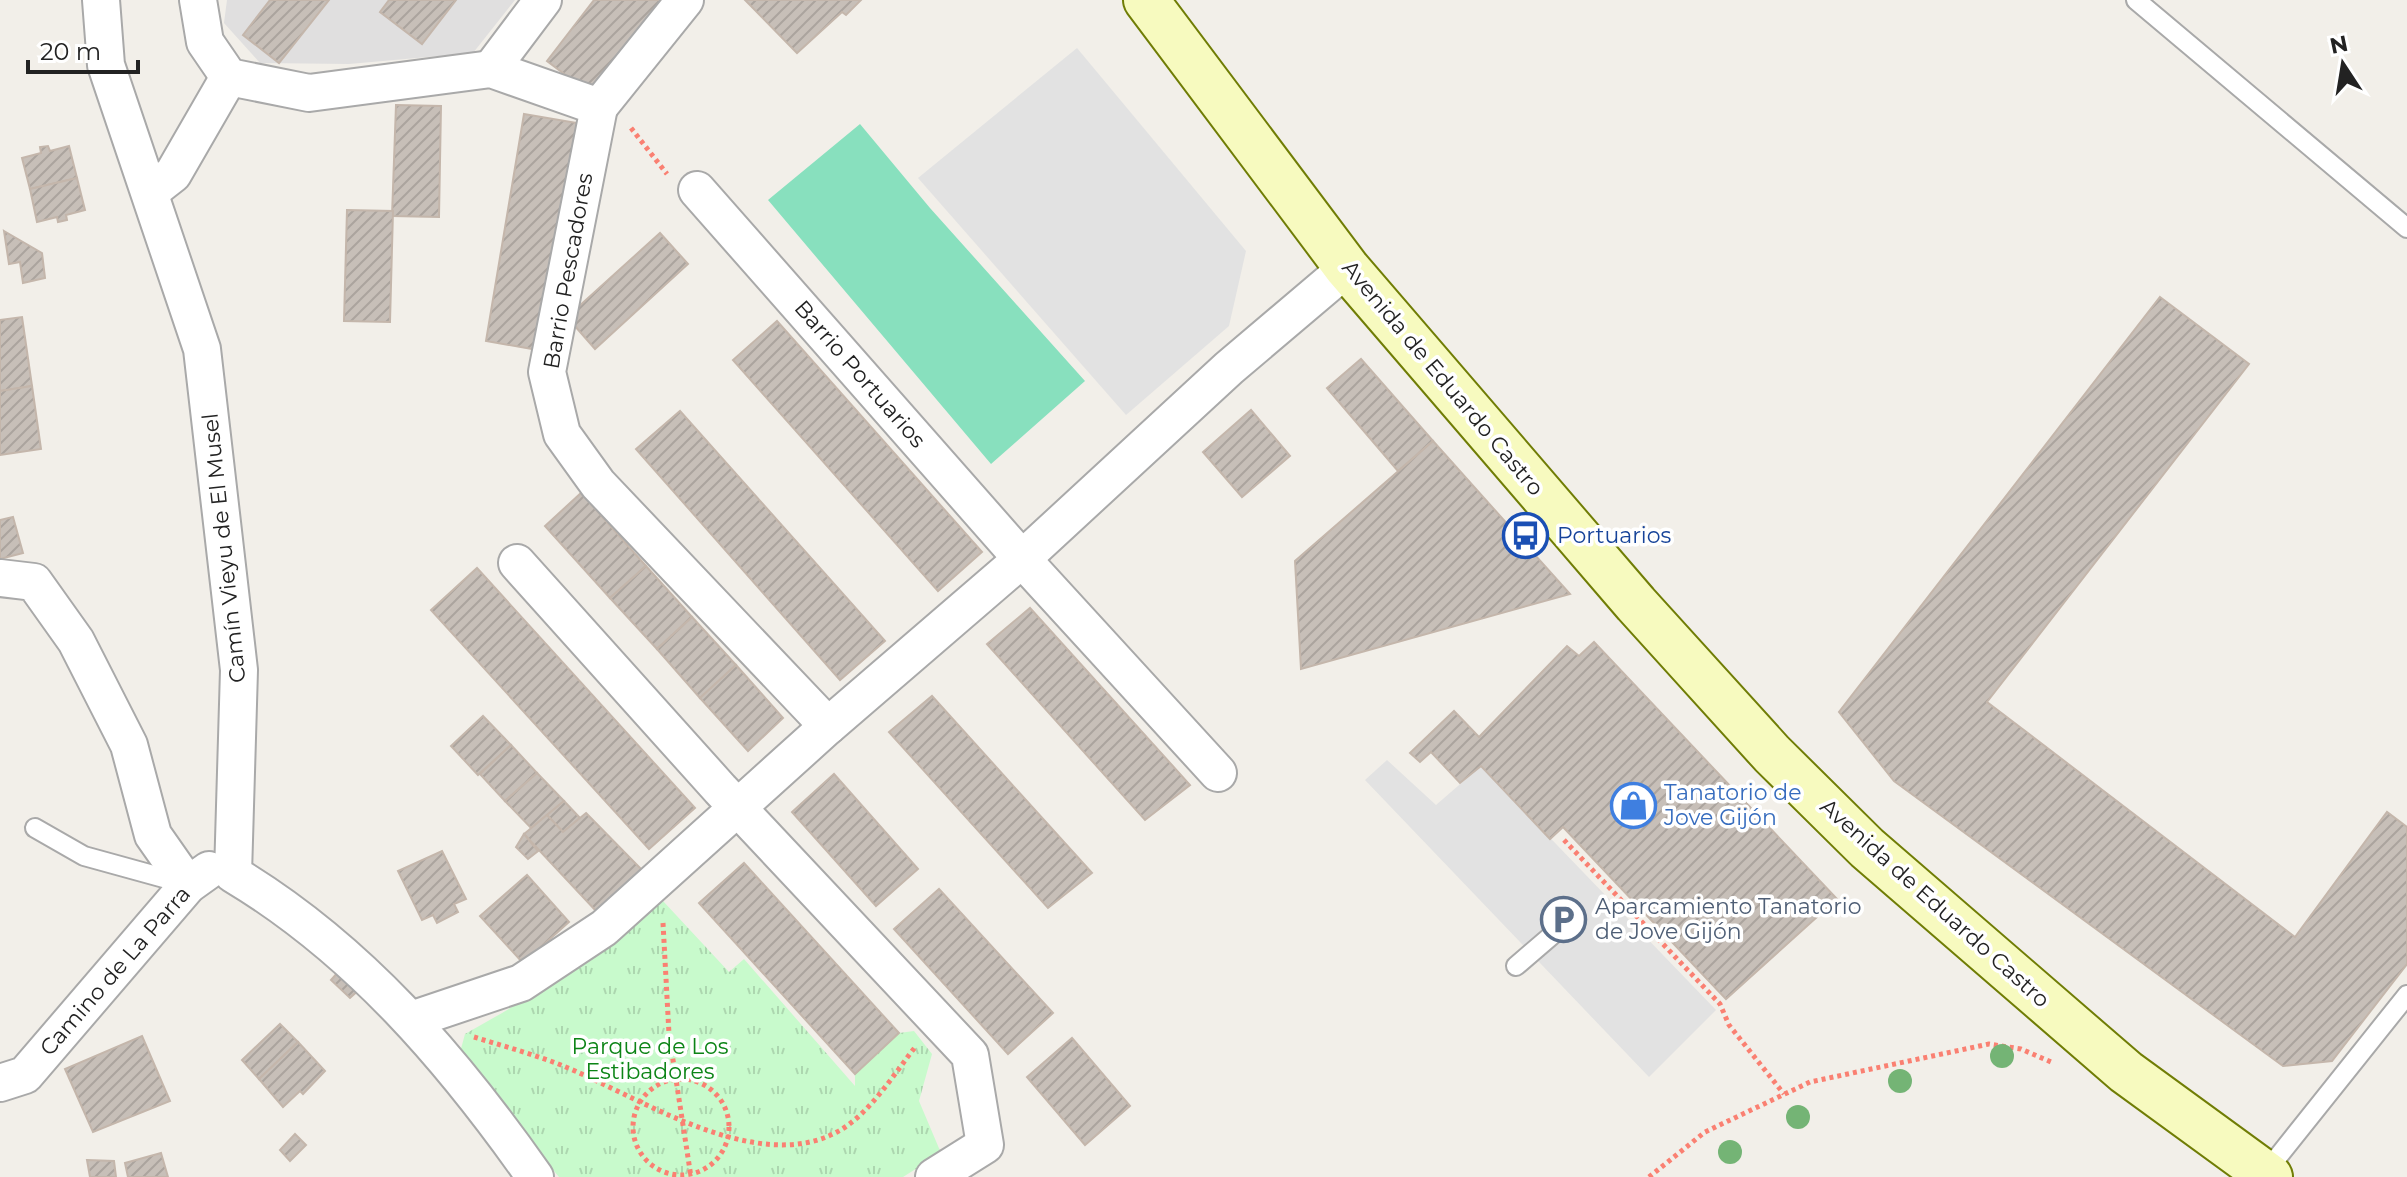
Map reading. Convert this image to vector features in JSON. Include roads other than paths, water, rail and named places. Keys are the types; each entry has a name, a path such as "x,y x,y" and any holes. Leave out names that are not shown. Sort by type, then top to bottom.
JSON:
{"street":[{"name":"Camín Vieyu de El Musel","path":"101,0 106,65 202,349 239,670 233,874"},
{"path":"198,0 205,42 229,77 309,93 491,69 599,107"},
{"path":"491,69 543,0"},
{"name":"Barrio Pescadores","path":"685,0 599,107 547,372 562,434 598,484 828,726"},
{"name":"Avenida de Eduardo Castro","path":"1146,0 1347,268 1462,404 1762,742 1867,848 2126,1072 2267,1175"},
{"path":"150,192 173,174 229,77"},
{"name":"Barrio Portuarios","path":"697,190 1022,559 1218,773"},
{"path":"411,1020 521,983 604,928 828,726 1022,559 1229,368 1347,268"},
{"path":"517,563 739,809 970,1055 985,1145 934,1177"},
{"path":"0,578 34,582 76,641 129,745 153,835 188,885"},
{"name":"Camino de La Parra","path":"0,1083 25,1075 188,885 207,870 233,874"},
{"path":"233,874 268,895 384,990 491,1115 535,1177"}],"lane":[{"path":"2136,0 2407,228"},
{"path":"35,828 84,856 188,885"},
{"path":"1516,966 1565,924"},
{"path":"2267,1175 2407,995"}],"place":[{"name":"Portuarios","path":"1526,535"},
{"name":"Tanatorio de Jove Gijón","path":"1633,805"},
{"name":"Aparcamiento Tanatorio de Jove Gijón","path":"1564,919"}],"park label":[{"name":"Parque de Los Estibadores","path":"650,1058"}]}
